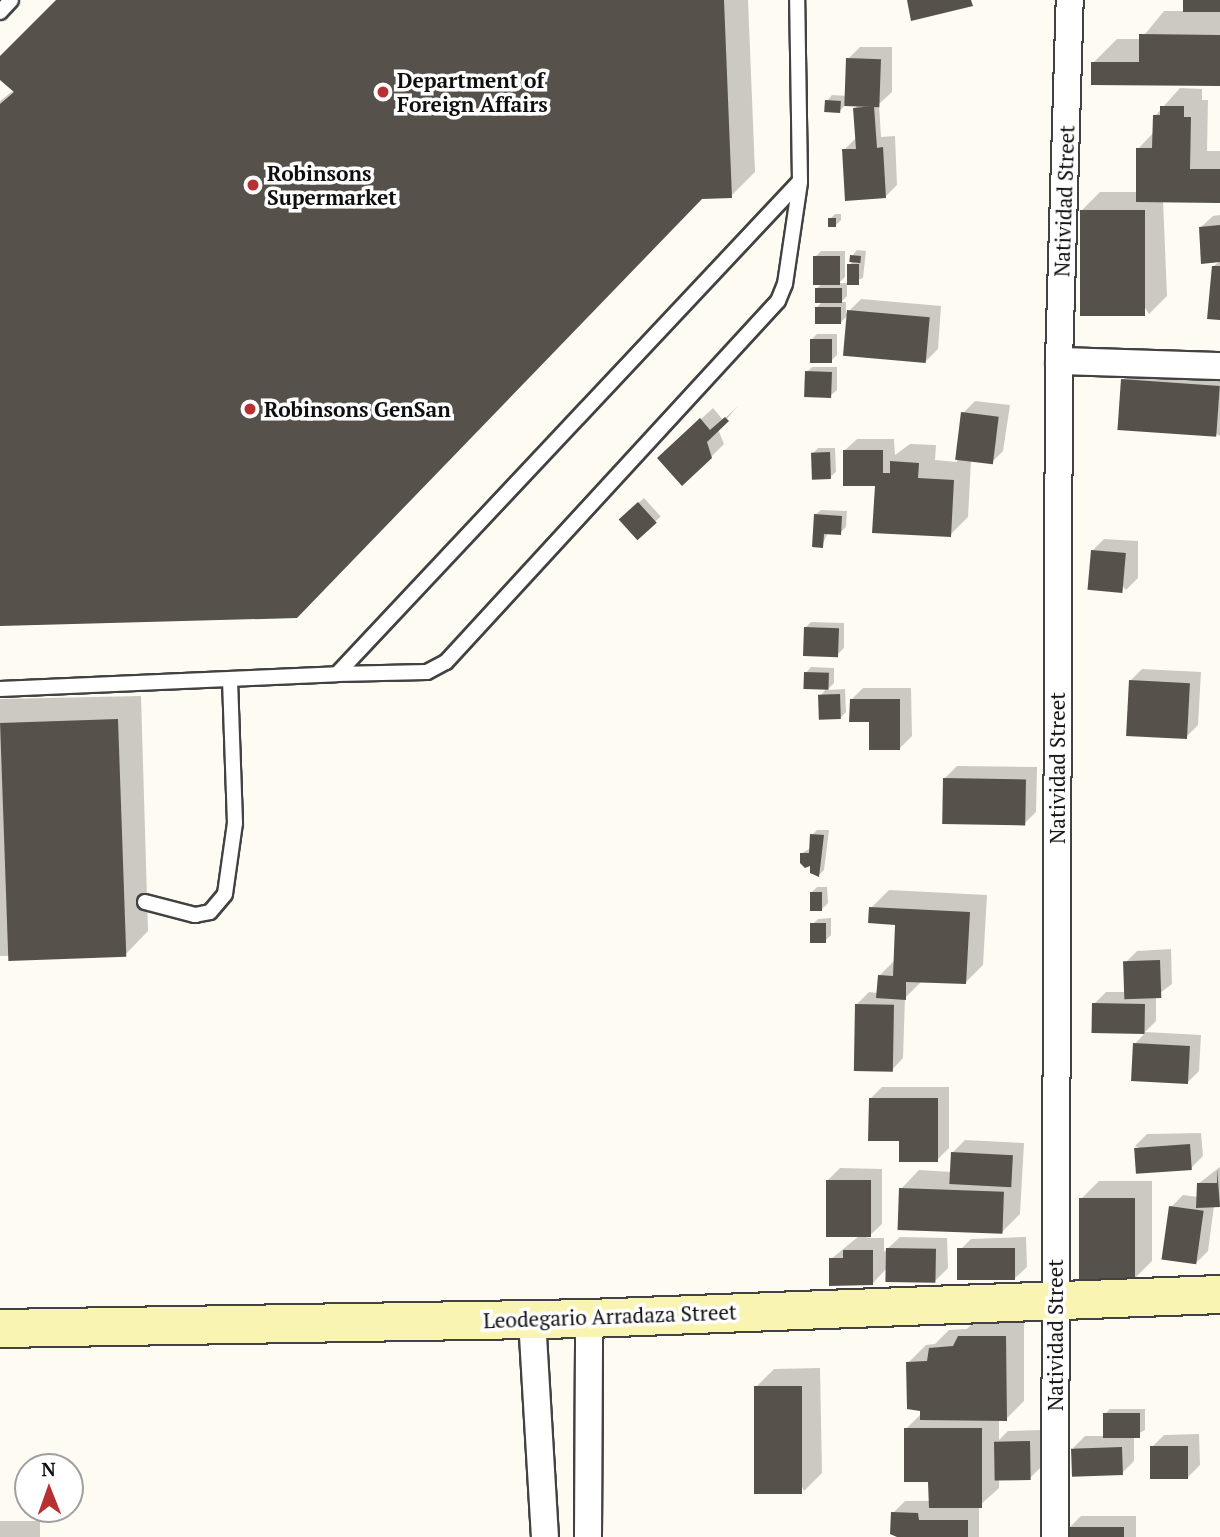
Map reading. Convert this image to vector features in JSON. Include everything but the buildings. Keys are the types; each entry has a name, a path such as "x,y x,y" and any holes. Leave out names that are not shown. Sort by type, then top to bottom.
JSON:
{"street":[{"name":"Natividad Street","path":"1055,1537 1059,361 1070,0"},
{"path":"1059,361 1220,366"},
{"name":"Leodegario Arradaza Street","path":"0,1328 589,1318 1220,1294"},
{"path":"588,1537 589,1318"},
{"path":"532,1319 545,1537"}],"lane":[{"path":"0,12 11,0"},
{"path":"0,690 427,672 446,662 778,301 800,181 797,0"},
{"path":"337,674 800,181"},
{"path":"145,902 195,915 210,912 225,894 235,823 230,679"}],"place":[{"name":"Department of Foreign Affairs","path":"383,92"},
{"name":"Robinsons Supermarket","path":"253,185"},
{"name":"Robinsons GenSan","path":"250,409"}]}
